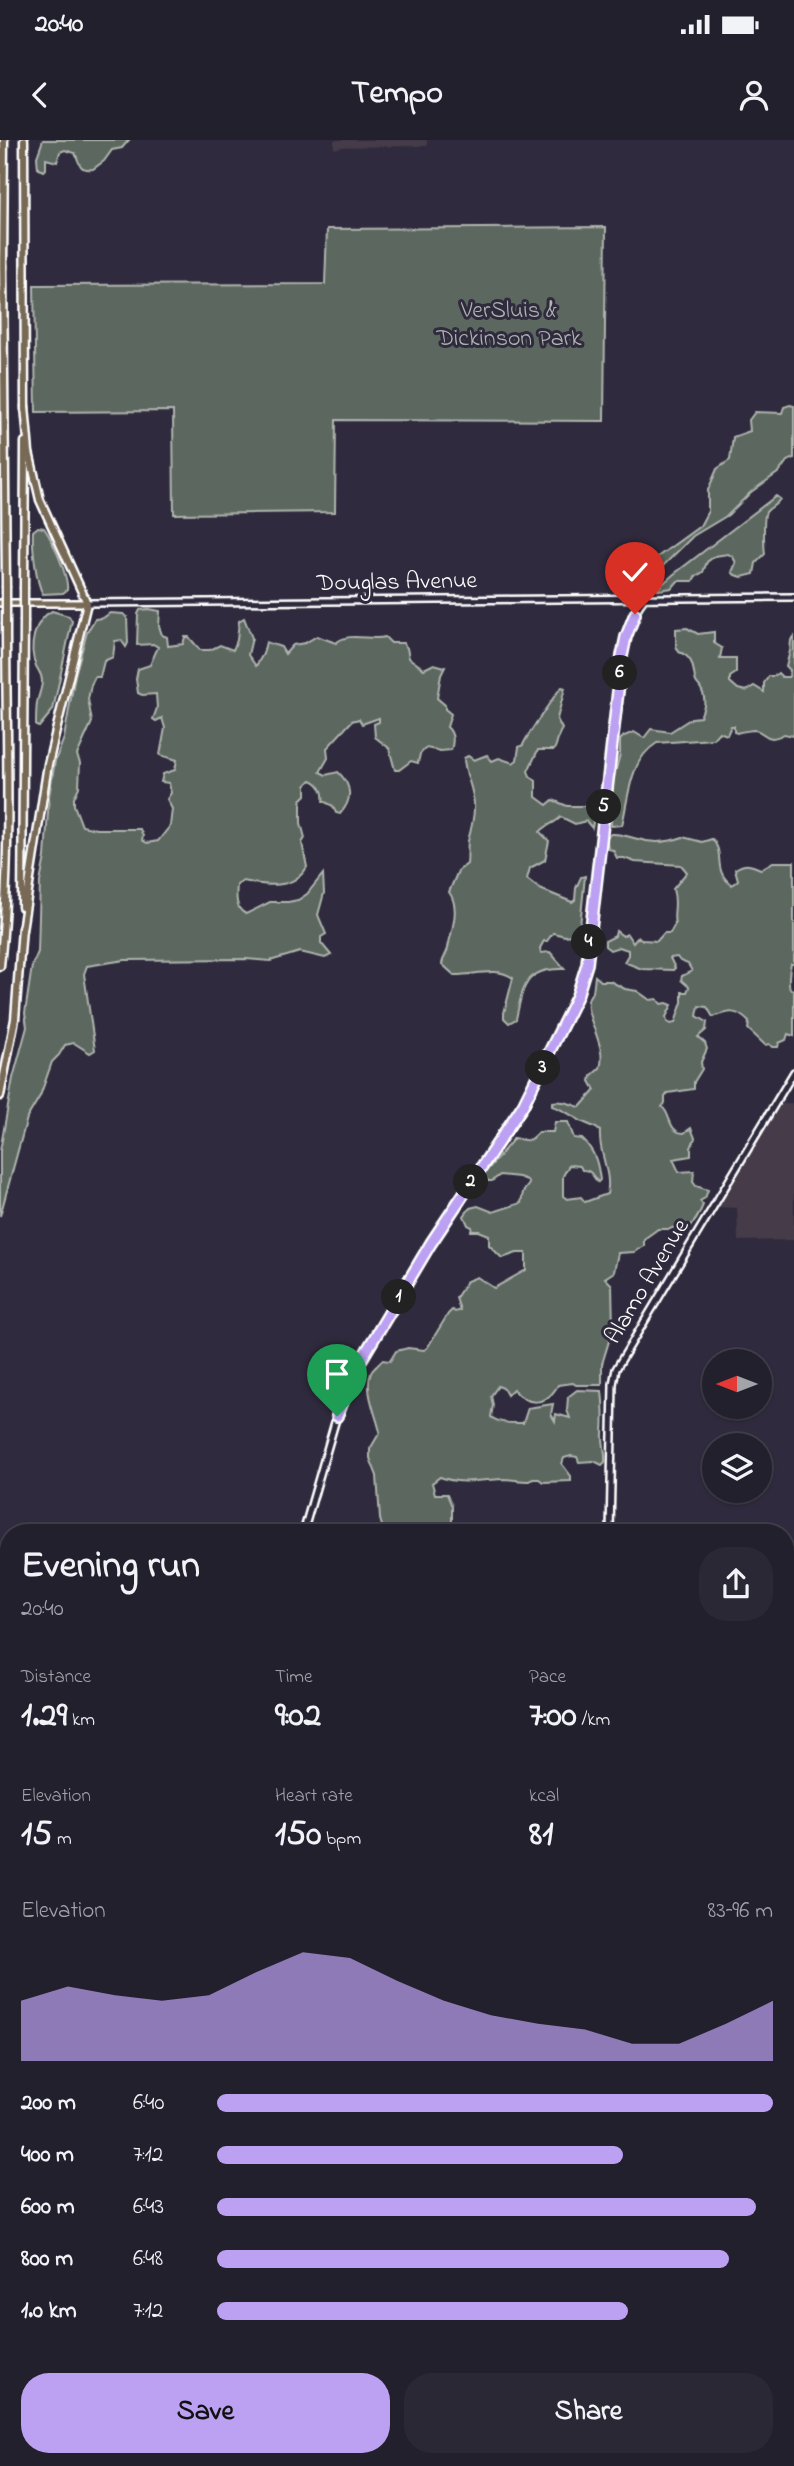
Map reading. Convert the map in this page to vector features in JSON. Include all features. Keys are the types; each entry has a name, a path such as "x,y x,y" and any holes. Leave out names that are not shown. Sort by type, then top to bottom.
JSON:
{"highway":[{"path":"0,966 4,923 6,821 4,140"},
{"path":"0,1096 15,1019 22,930 24,140"},
{"path":"0,305 3,265"},
{"path":"22,930 48,764 88,603 40,500 29,452 25,406"},
{"path":"0,544 6,559"}],"main road":[{"name":"Douglas Avenue","path":"0,603 88,603"}],"street":[{"name":"Douglas Avenue","path":"88,603 794,597"},
{"path":"306,1524 340,1405 357,1367 431,1243 523,1105 583,981 622,656 630,626 644,598"},
{"name":"Alamo Avenue","path":"610,1524 612,1384 616,1369 794,1072"}],"shaded area":[{"path":"334,140 427,140 427,146 334,149"},
{"path":"794,1103 794,1240 738,1241 737,1208 717,1207 779,1104"}],"green space":[{"path":"43,140 129,140 122,148 112,150 104,161 93,169 82,168 75,153 65,150 60,152 57,162 46,159 44,171 38,169 37,157"},
{"name":"VerSluis & Dickinson Park","path":"606,227 604,421 336,420 335,512 174,514 173,411 36,412 34,285 325,284 327,229"},
{"path":"794,406 794,458 751,492 728,515 693,536 660,569 653,564 656,558 700,526 708,511 708,490 717,469 730,460 733,437 750,431 749,420 755,412 782,413 784,407"},
{"path":"776,496 780,499 765,515 765,554 756,563 754,574 742,577 735,575 732,572 736,563 733,557 728,554 715,556 693,581 678,581 672,588 658,590 674,574"},
{"path":"38,527 44,528 59,558 67,584 67,590 63,593 43,594 41,589 33,546 33,531"},
{"path":"140,610 160,611 159,626 162,635 167,637 168,646 183,644 185,637 189,637 200,650 210,650 220,645 233,650 239,621 244,618 252,638 248,655 256,666 266,642 281,647 285,654 293,645 305,643 317,636 336,643 341,639 353,637 385,637 391,643 403,643 409,658 424,669 434,664 445,667 437,698 451,714 447,727 452,735 452,747 451,750 440,751 426,748 420,754 418,763 411,761 395,770 389,748 375,737 374,724 379,722 379,718 362,724 359,719 352,721 327,748 328,758 320,772 326,775 338,772 343,777 349,793 344,809 340,814 336,813 333,806 323,801 321,788 311,780 306,785 306,795 301,800 301,823 305,838 302,843 307,867 295,880 287,883 270,885 243,881 237,885 238,906 246,914 270,902 298,900 307,894 323,874 324,893 318,915 326,934 321,937 321,943 331,955 325,958 300,952 270,961 125,960 87,966 84,974 95,1050 90,1053 74,1043 65,1045 52,1062 40,1096 27,1118 0,1216 0,1151 13,1078 27,1027 25,1013 32,966 38,952 40,882 55,761 64,738 75,675 87,632 95,619 110,613 127,617 128,643 126,647 121,640 115,641 113,657 104,661 100,677 95,677 91,685 88,699 92,722 77,755 80,763 79,787 74,805 82,826 96,829 140,829 142,840 147,843 158,841 170,826 172,809 167,799 171,793 169,783 161,782 163,774 175,770 177,760 160,755 165,728 162,718 156,721 153,719 157,708 156,694 138,693 136,679 138,669 150,665 158,647 153,644 137,645 138,614"},
{"path":"52,611 69,616 72,621 53,710 39,727 36,726 36,711 42,679 34,659 33,643 37,627"},
{"path":"687,628 698,634 714,632 714,643 722,648 720,658 736,658 736,673 730,677 730,682 738,689 746,691 754,686 764,692 764,683 769,676 778,673 782,677 789,677 790,670 786,666 794,637 794,736 784,734 770,738 755,730 737,733 734,732 734,726 731,726 727,735 719,732 713,739 657,743 648,750 635,769 622,825 611,826 612,784 620,754 620,740 634,732 644,738 651,729 670,732 692,718 700,717 704,703 703,693 695,681 690,660 679,652 676,646 676,629"},
{"path":"562,687 565,688 557,719 562,729 554,750 538,750 528,771 536,781 536,797 547,805 553,800 567,806 596,806 592,828 586,821 575,824 561,817 545,828 540,832 549,841 545,860 530,868 527,879 540,889 572,902 575,900 581,877 585,876 580,926 578,934 565,936 553,933 544,941 540,948 541,953 550,952 565,969 541,971 528,981 516,1019 509,1023 504,1018 504,1013 513,978 492,972 454,975 442,964 454,920 453,899 449,892 458,871 467,864 473,816 474,801 464,758 468,756 474,760 487,755 492,761 499,758 513,763 517,760 519,747"},
{"path":"611,834 621,835 655,842 683,837 702,842 712,839 718,850 722,873 732,885 738,880 735,869 743,865 761,869 773,862 794,862 794,964 791,964 789,980 790,989 794,990 794,1036 788,1034 778,1047 765,1045 748,1029 749,1022 740,1015 728,1013 713,1017 707,1007 699,1006 697,1016 707,1022 706,1030 698,1037 707,1049 701,1062 702,1069 694,1082 694,1089 668,1093 662,1107 675,1130 684,1133 691,1128 695,1138 691,1156 673,1159 679,1172 694,1171 693,1182 696,1186 708,1190 705,1198 700,1201 703,1205 698,1217 689,1226 682,1224 670,1229 658,1229 644,1239 644,1246 634,1252 618,1253 614,1272 605,1278 612,1285 613,1328 602,1364 602,1385 558,1385 548,1397 536,1402 524,1399 513,1389 507,1395 503,1388 498,1386 491,1396 491,1417 502,1422 523,1423 528,1408 553,1404 551,1414 555,1421 556,1414 570,1418 567,1410 568,1397 577,1390 602,1391 605,1462 602,1465 594,1461 579,1462 577,1457 564,1458 562,1464 571,1476 571,1481 463,1481 440,1477 432,1483 435,1494 447,1494 452,1506 452,1524 381,1524 377,1476 370,1458 370,1449 380,1432 369,1387 372,1371 382,1360 390,1361 396,1351 427,1348 448,1314 452,1310 460,1310 456,1298 467,1281 477,1277 494,1288 526,1270 526,1253 502,1258 489,1245 489,1235 471,1231 472,1227 464,1216 470,1208 478,1206 493,1212 521,1203 523,1192 529,1184 527,1180 519,1177 500,1175 488,1181 483,1175 514,1138 530,1140 539,1132 553,1132 555,1122 568,1122 574,1138 582,1139 593,1153 600,1180 598,1182 590,1172 582,1170 580,1166 569,1165 563,1176 563,1196 567,1199 581,1197 585,1202 607,1194 608,1178 600,1131 552,1106 552,1102 560,1102 580,1107 595,1090 590,1081 591,1076 600,1068 602,1058 588,1007 595,976 601,981 610,981 625,989 637,991 650,1000 657,999 661,1004 672,1005 666,1017 671,1024 675,1023 682,1002 682,992 687,992 689,987 681,980 682,976 692,971 688,964 677,957 670,958 675,968 673,970 642,969 624,962 628,950 619,947 610,950 605,946 605,941 615,936 616,931 623,936 627,934 633,943 638,937 657,941 664,933 670,933 675,924 673,889 687,872 681,865 617,858 613,850 608,849 606,837"}],"route":[{"path":"337,1416 357,1367 431,1243 537,1081 580,988 587,964 622,656 635,614"}]}
